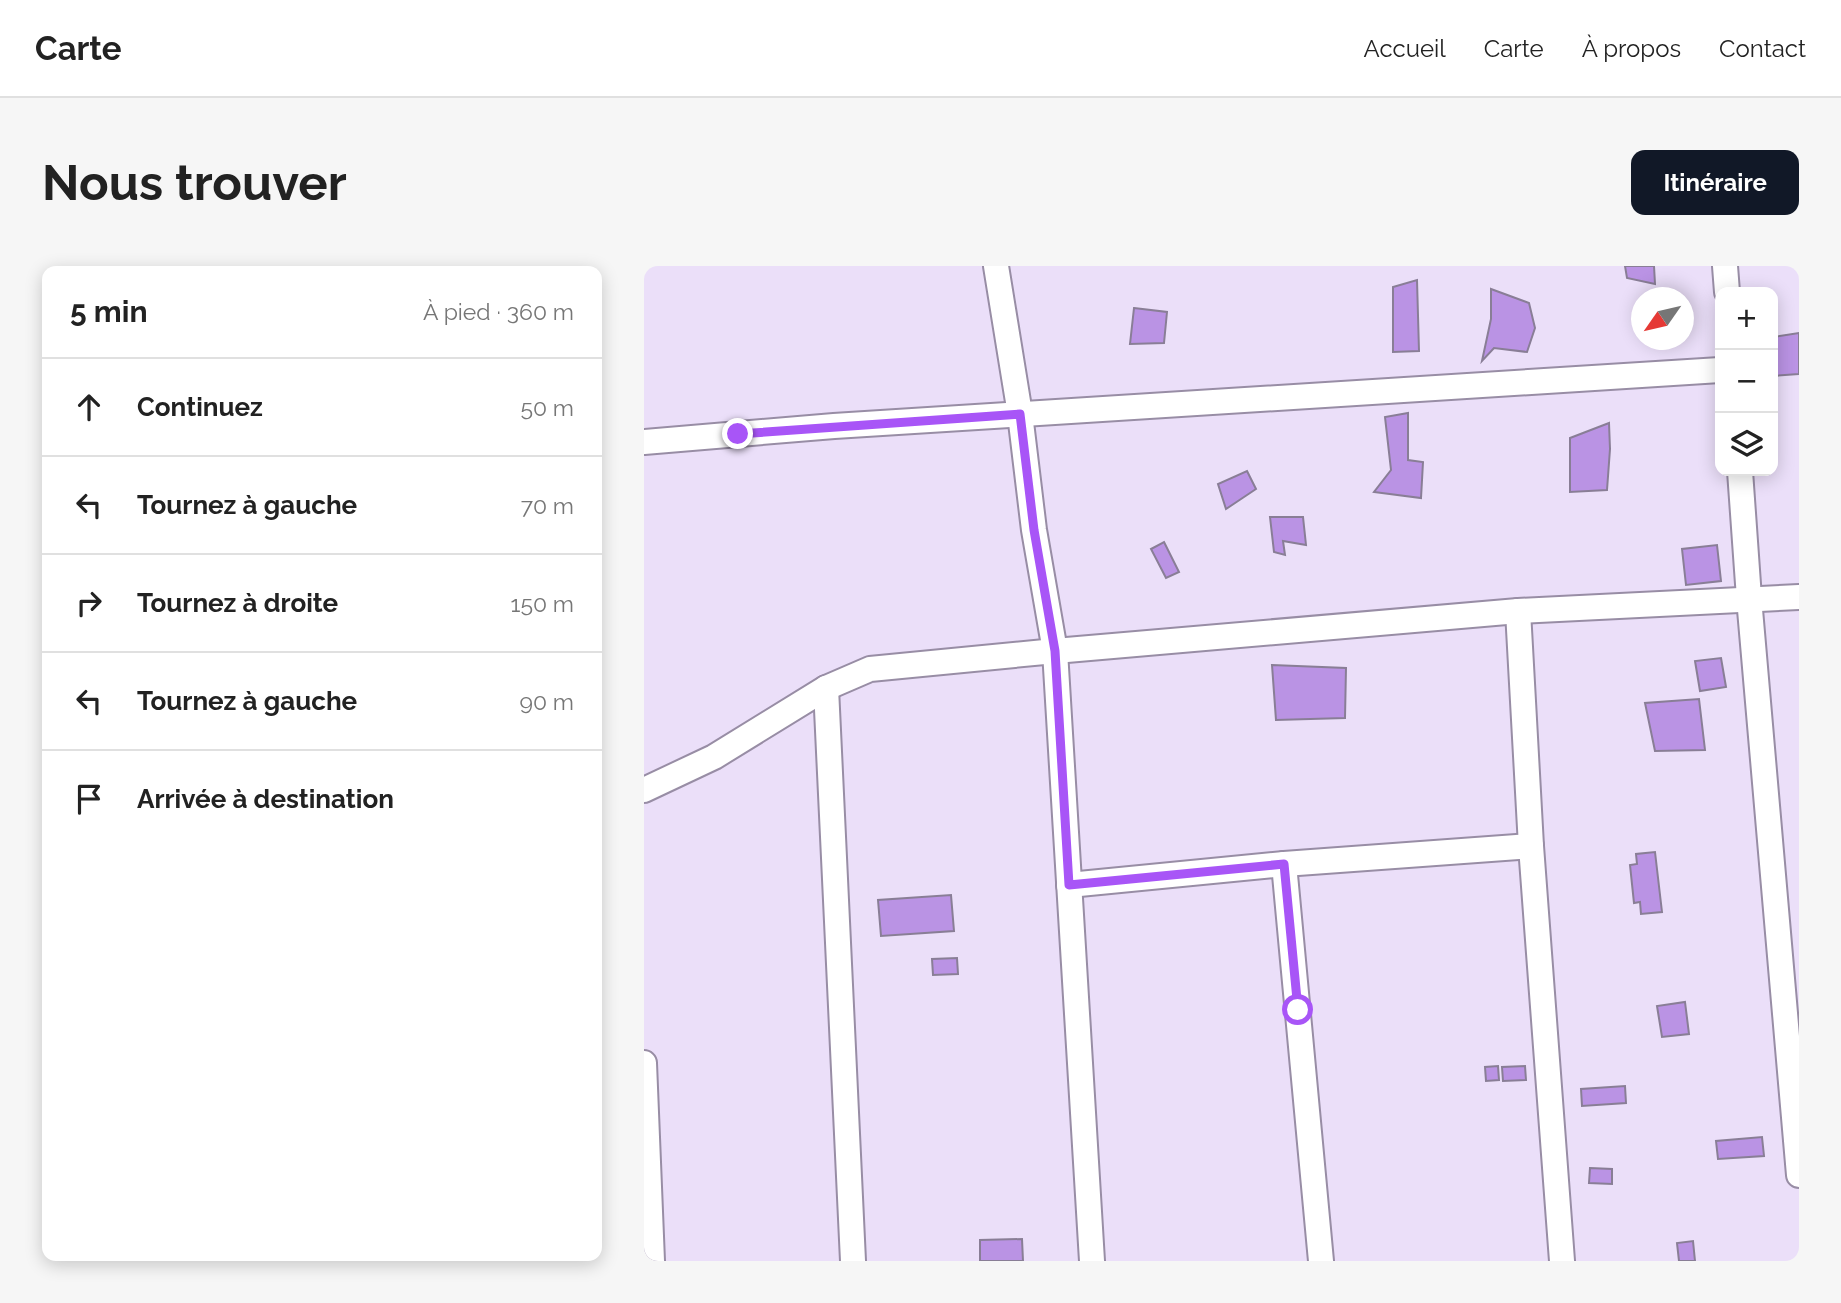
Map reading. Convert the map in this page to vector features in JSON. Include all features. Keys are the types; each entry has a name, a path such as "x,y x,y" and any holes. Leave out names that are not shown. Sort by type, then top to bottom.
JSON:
{"street":[{"path":"996,266 1020,414 1034,530 1055,651 1092,1261"},
{"path":"1725,266 1727,287"},
{"path":"644,442 834,426 1715,370"},
{"path":"1740,476 1799,1175"},
{"path":"644,790 714,757 826,688 870,669 1518,611 1799,597"},
{"path":"1518,611 1531,846 1562,1261"},
{"path":"826,688 853,1261"},
{"path":"1069,885 1284,864 1531,846"},
{"path":"1284,864 1321,1261"},
{"path":"644,1063 652,1261"}],"building":[{"path":"1625,266 1654,266 1655,284 1627,278"},
{"path":"1417,280 1419,351 1393,352 1393,287"},
{"path":"1491,289 1529,303 1535,328 1527,352 1494,348 1482,361 1491,319"},
{"path":"1134,308 1167,312 1164,343 1130,344"},
{"path":"1799,333 1799,374 1778,376 1778,336"},
{"path":"1408,413 1408,460 1423,462 1421,498 1374,492 1391,470 1385,417"},
{"path":"1609,423 1607,490 1570,492 1570,438"},
{"path":"1247,471 1256,489 1226,509 1218,484"},
{"path":"1270,517 1303,517 1306,545 1283,541 1285,555 1274,552"},
{"path":"1164,542 1179,572 1166,578 1151,549"},
{"path":"1717,545 1721,581 1686,585 1682,549"},
{"path":"1721,658 1726,687 1700,691 1695,661"},
{"path":"1272,665 1346,668 1345,718 1276,720"},
{"path":"1699,699 1705,750 1655,751 1645,703"},
{"path":"1655,852 1662,912 1641,914 1640,902 1634,903 1630,865 1637,864 1636,854"},
{"path":"951,895 954,931 881,936 878,900"},
{"path":"957,958 958,974 933,975 932,959"},
{"path":"1685,1002 1689,1034 1662,1037 1657,1006"},
{"path":"1498,1066 1499,1080 1486,1081 1485,1067"},
{"path":"1525,1066 1526,1080 1503,1081 1502,1067"},
{"path":"1625,1086 1626,1103 1582,1106 1581,1089"},
{"path":"1762,1137 1764,1156 1718,1159 1716,1141"},
{"path":"1590,1168 1612,1169 1612,1184 1589,1183"},
{"path":"1022,1239 1023,1261 980,1261 980,1240"},
{"path":"1693,1241 1695,1261 1679,1261 1677,1243"}],"route":[{"path":"738,434 1020,414 1034,530 1055,651 1069,885 1284,864 1298,1010"}]}
